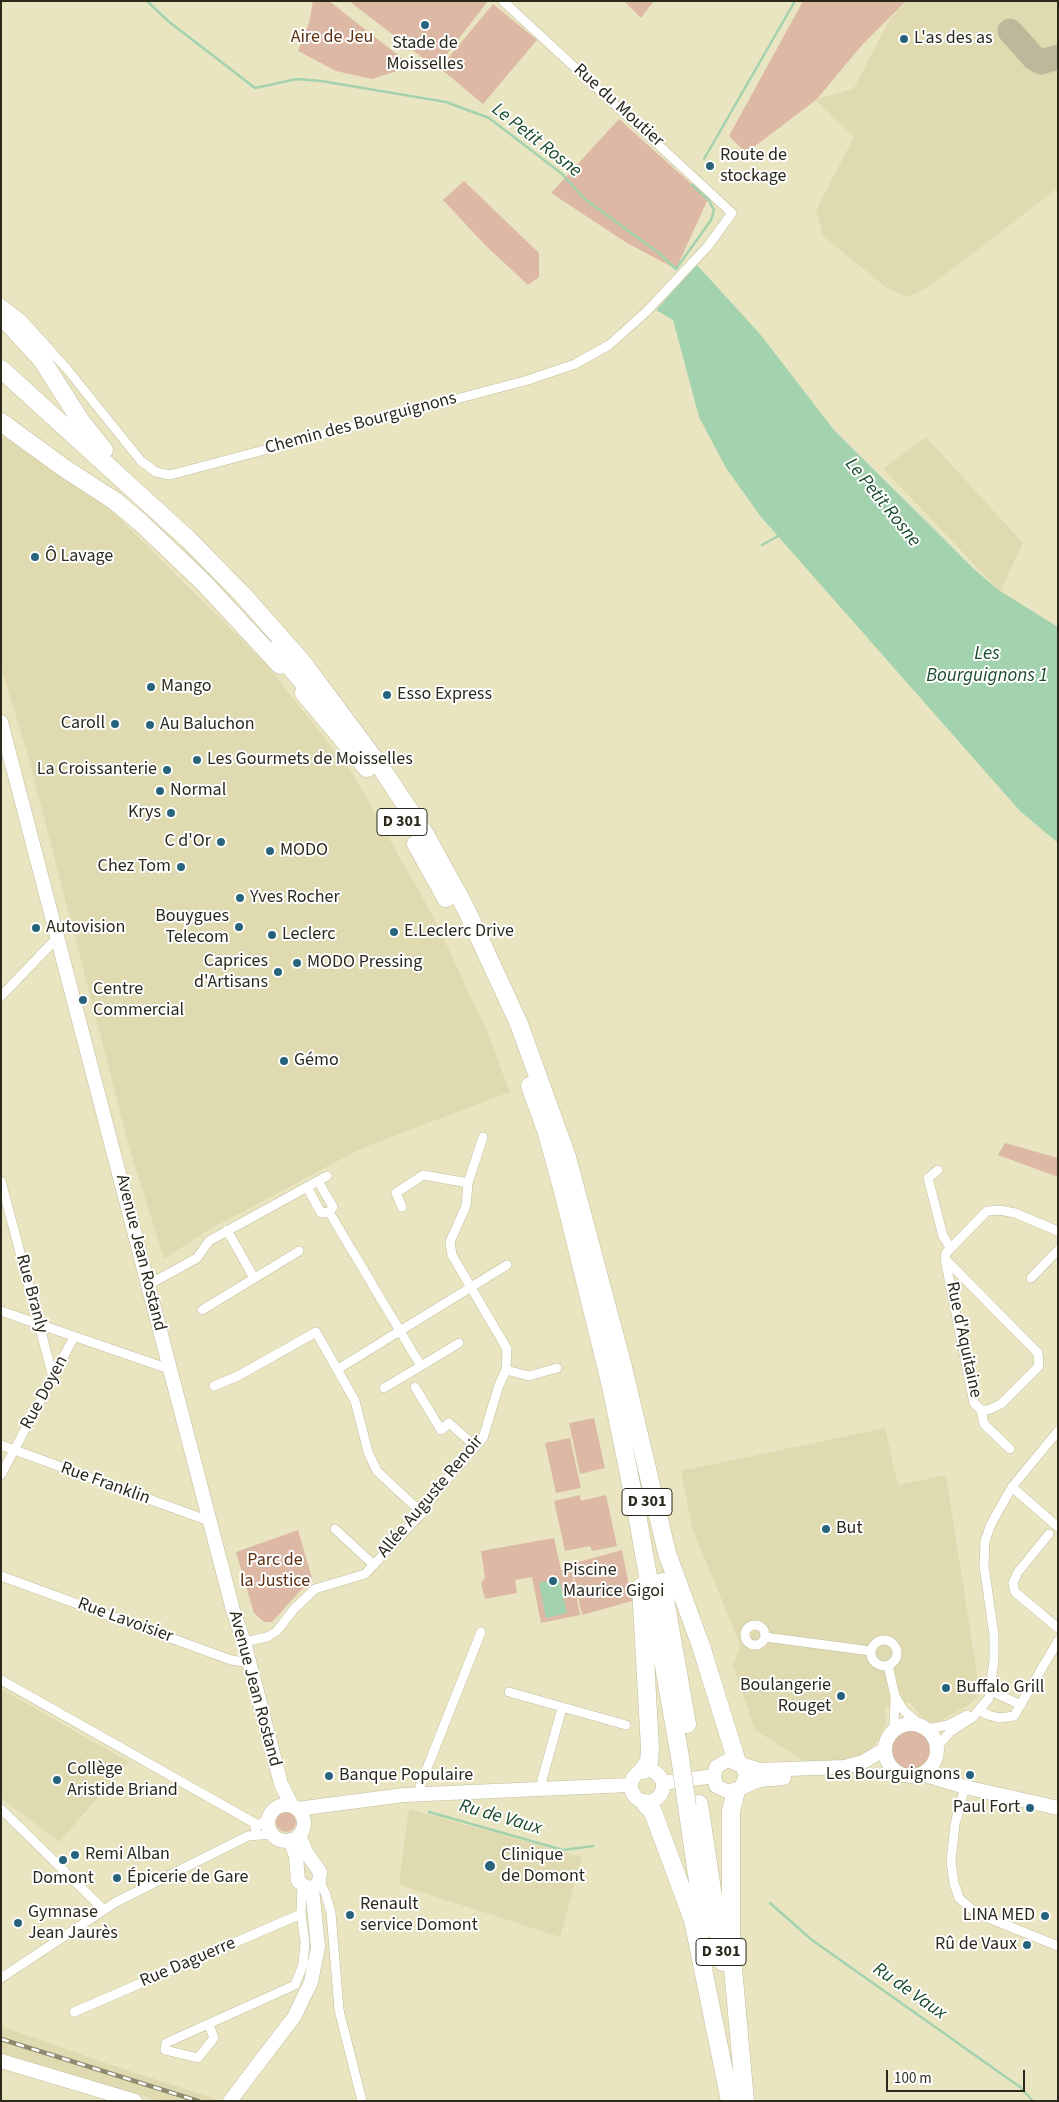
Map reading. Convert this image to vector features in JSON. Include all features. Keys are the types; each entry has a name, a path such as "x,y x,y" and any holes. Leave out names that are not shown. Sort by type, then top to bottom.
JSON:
{"highway":[{"path":"8,313 42,360 60,373 80,420 108,454 111,468"},
{"name":"D 301","path":"1,369 196,547 242,594 297,656 353,728 426,836 484,946 519,1024 567,1157 591,1249 644,1485 693,1805 730,2101"},
{"name":"D 301","path":"1,383 198,566 232,600 315,698 367,768 422,854 454,911 503,1016 547,1134 567,1204 611,1386 686,1756"},
{"path":"1,422 64,468 115,500 175,555 203,582 286,672 367,768"},
{"path":"591,1249 623,1367 667,1553 701,1646 740,1764"},
{"path":"611,1386 640,1582 650,1748 649,1762 643,1770"},
{"path":"739,1790 731,1811 731,1946 744,2101"},
{"path":"645,1803 653,1812 693,1920 730,2101"},
{"name":"D 301","path":"693,1805 744,2101"}],"main road":[{"name":"Avenue Jean Rostand","path":"1,722 59,936 209,1521 233,1610 244,1642 281,1784 284,1810"},
{"path":"714,1776 720,1764 728,1760 760,1770 844,1767 863,1762 885,1749 894,1731 905,1724 924,1727 932,1732 937,1752 946,1771 965,1787"},
{"path":"885,1749 887,1760 892,1768 902,1775 914,1777 929,1770 937,1752"},
{"path":"739,1790 746,1780 740,1764"},
{"path":"714,1776 720,1789 729,1792 739,1790 753,1782 769,1778 840,1776 869,1768 892,1768"},
{"path":"643,1770 658,1774 663,1783 662,1794 659,1798 645,1803 634,1796 630,1785 634,1776 643,1770"},
{"path":"922,1774 965,1787 1058,1808"},
{"path":"663,1783 714,1776"},
{"path":"334,1804 314,1814 298,1832 280,1839 269,1828 284,1810 334,1804 377,1796 630,1785"},
{"path":"284,1810 302,1815 298,1832 297,1878 311,1885"},
{"path":"230,2101 294,2017 311,1982 318,1947 311,1885 320,1872 306,1852 298,1832"},
{"path":"1,2061 135,2101"}],"street":[{"name":"Rue du Moutier","path":"503,1 732,213"},
{"name":"Chemin des Bourguignons","path":"60,373 142,461 156,472 176,474 528,380 575,364 609,345 635,323 708,246 732,213"},
{"path":"1,303 8,313"},
{"path":"1,311 8,313"},
{"path":"1,996 59,936"},
{"name":"Allée Auguste Renoir","path":"244,1642 267,1637 277,1631 294,1609 315,1589 364,1574 422,1513 436,1492 483,1438 499,1385 506,1370 508,1348 452,1255 450,1242 466,1206 468,1183 483,1136"},
{"path":"938,1170 928,1178 943,1236 950,1247"},
{"path":"402,1207 396,1194 424,1175 468,1183"},
{"path":"148,1285 197,1258 209,1241 227,1230 306,1186 322,1179 333,1207 329,1212 321,1213 306,1186"},
{"name":"Rue Branly","path":"1,1181 53,1377"},
{"path":"946,1259 946,1253 950,1247 987,1212 999,1210 1015,1213 1058,1231"},
{"path":"329,1212 421,1366"},
{"path":"227,1230 254,1278"},
{"path":"1030,1278 1058,1250"},
{"path":"202,1310 298,1251"},
{"name":"Rue d'Aquitaine","path":"946,1259 1038,1353 1039,1366 1000,1404 988,1410 981,1410 974,1403 946,1259"},
{"path":"338,1369 507,1265"},
{"path":"1,1311 169,1369"},
{"path":"214,1386 238,1376 316,1332 355,1400 368,1452 377,1471 422,1513"},
{"name":"Rue Doyen","path":"1,1475 74,1337"},
{"path":"384,1388 459,1342"},
{"path":"506,1370 529,1376 558,1368"},
{"path":"415,1387 441,1430 449,1422 475,1446"},
{"path":"981,1410 984,1424 1010,1449"},
{"path":"937,1752 950,1732 973,1718 988,1698 990,1691 994,1635 983,1553 990,1524 1012,1487 1058,1432"},
{"name":"Rue Franklin","path":"1,1445 209,1521"},
{"path":"1012,1487 1058,1527"},
{"name":"Allée Auguste Renoir","path":"335,1530 374,1565"},
{"path":"1049,1534 1018,1572 1013,1583 1015,1592 1058,1628"},
{"name":"Rue Lavoisier","path":"1,1576 231,1660 249,1663"},
{"path":"420,1794 420,1786 481,1632"},
{"path":"765,1637 871,1651"},
{"path":"888,1666 881,1666 874,1661 871,1651 876,1643 881,1641 893,1644 896,1655 888,1666 895,1696 894,1731"},
{"path":"979,1710 988,1715 1007,1718 1014,1716 1058,1641"},
{"path":"1,1680 258,1825"},
{"path":"990,1691 1020,1705"},
{"path":"509,1692 626,1725"},
{"path":"895,1696 904,1711 924,1727 948,1725 979,1710"},
{"path":"542,1788 542,1780 562,1708"},
{"path":"965,1787 955,1824 951,1861 954,1883 959,1898 976,1913 1058,1946"},
{"path":"1,1810 104,1910"},
{"path":"1,1978 116,1902 248,1836 258,1825 284,1810"},
{"path":"248,1836 273,1834"},
{"path":"209,2025 214,2038 198,2058 165,2050 166,2043 295,1985 304,1954 305,1942 301,1914 311,1885 325,1892 331,1913 339,2010 362,2101"},
{"name":"Rue Daguerre","path":"74,2012 301,1914"}],"shaded area":[{"path":"907,1 1058,1 1058,188 930,286 908,297 888,289 823,236 816,210 854,137 816,100 854,88 890,19"},
{"path":"1,431 98,497 267,665 353,774 434,918 486,1029 510,1092 362,1148 205,1232 164,1259 130,1150 28,756 1,667"},
{"path":"926,437 1023,543 1000,591 883,469"},
{"path":"885,1428 898,1485 946,1475 980,1693 970,1704 939,1722 931,1722 921,1717 910,1702 885,1708 886,1722 882,1732 874,1746 864,1754 849,1760 806,1762 755,1730 733,1665 740,1645 692,1527 681,1471"},
{"name":"Collège Aristide Briand","path":"1,1689 129,1762 59,1842 1,1798"},
{"name":"Clinique de Domont","path":"409,1809 582,1857 560,1937 403,1886 399,1882"},
{"path":"1,2026 218,2100 161,2101 1,2053"}],"green space":[{"name":"Aire de Jeu","path":"313,1 329,1 412,66 372,79 336,71 298,51 309,23"},
{"name":"Stade de Moisselles","path":"349,1 488,1 436,68"},
{"path":"624,1 654,1 641,18"},
{"path":"803,1 906,1 862,45 816,100 746,153 729,136"},
{"path":"493,4 537,40 483,104 440,68"},
{"path":"619,119 708,199 676,269 627,243 551,193"},
{"path":"464,181 539,253 539,277 528,285 486,246 443,200"},
{"path":"1005,1143 1058,1158 1058,1177 998,1155"},
{"path":"594,1418 605,1468 580,1474 569,1423"},
{"path":"570,1438 581,1488 556,1493 545,1443"},
{"path":"580,1495 581,1501 606,1495 617,1546 592,1551 590,1546 565,1551 554,1501"},
{"name":"Parc de la Justice","path":"298,1530 312,1578 272,1622 264,1622 254,1613 236,1552"},
{"name":"Piscine Maurice Gigoi","path":"554,1538 561,1570 571,1568 580,1615 541,1623 532,1577 515,1580 517,1593 485,1599 481,1583 485,1578 481,1551"},
{"path":"622,1550 632,1601 582,1615 571,1564"},
{"path":"907,1729 915,1729 926,1735 932,1750 926,1765 915,1771 907,1771 896,1765 890,1754 890,1746 896,1735"},
{"path":"282,1812 290,1812 296,1818 296,1826 290,1832 282,1832 276,1826 276,1818"}],"water":[{"name":"Les Bourguignons 1","path":"697,265 760,334 834,430 975,570 1000,591 1058,627 1058,843 1020,811 761,517 726,468 699,417 673,320 656,310"},
{"path":"559,1578 567,1613 546,1618 539,1583"}],"waterway":[{"name":"Le Petit Rosne","path":"147,1 168,21 255,88 297,79 321,81 446,102 489,118 561,173 586,200 659,253 676,269 711,220 714,210 708,199 692,185"},
{"path":"704,159 795,1"},
{"path":"762,545 780,535"},
{"name":"Ru de Vaux","path":"429,1812 563,1850 593,1846"},
{"name":"Ru de Vaux","path":"770,1903 812,1940 1020,2087 1033,2101"}],"taxiway":[{"path":"1010,31 1034,58 1041,62 1058,57"}],"railway":[{"path":"1,2039 198,2101"}],"place":[{"name":"Stade de Moisselles","path":"425,25"},
{"name":"L'as des as","path":"904,39"},
{"name":"Route de stockage","path":"710,166"},
{"name":"Ô Lavage","path":"35,557"},
{"name":"Mango","path":"151,687"},
{"name":"Esso Express","path":"387,695"},
{"name":"Caroll","path":"115,724"},
{"name":"Au Baluchon","path":"150,725"},
{"name":"Les Gourmets de Moisselles","path":"197,760"},
{"name":"La Croissanterie","path":"167,770"},
{"name":"Normal","path":"160,791"},
{"name":"Krys","path":"171,813"},
{"name":"C d'Or","path":"221,842"},
{"name":"MODO","path":"270,851"},
{"name":"Chez Tom","path":"181,867"},
{"name":"Yves Rocher","path":"240,898"},
{"name":"Bouygues Telecom","path":"239,927"},
{"name":"Autovision","path":"36,928"},
{"name":"E.Leclerc Drive","path":"394,932"},
{"name":"Leclerc","path":"272,935"},
{"name":"MODO Pressing","path":"297,963"},
{"name":"Caprices d'Artisans","path":"278,972"},
{"name":"Centre Commercial","path":"83,1000"},
{"name":"Gémo","path":"284,1061"},
{"name":"But","path":"826,1529"},
{"name":"Piscine Maurice Gigoi","path":"553,1581"},
{"name":"Buffalo Grill","path":"946,1688"},
{"name":"Boulangerie Rouget","path":"841,1696"},
{"name":"Les Bourguignons","path":"970,1775"},
{"name":"Banque Populaire","path":"329,1776"},
{"name":"Collège Aristide Briand","path":"57,1780"},
{"name":"Paul Fort","path":"1030,1808"},
{"name":"Remi Alban","path":"75,1855"},
{"name":"Domont","path":"63,1860"},
{"name":"Clinique de Domont","path":"490,1866"},
{"name":"Épicerie de Gare","path":"117,1878"},
{"name":"Renault service Domont","path":"350,1915"},
{"name":"LINA MED","path":"1045,1916"},
{"name":"Gymnase Jean Jaurès","path":"18,1923"},
{"name":"Rû de Vaux","path":"1027,1945"}]}
